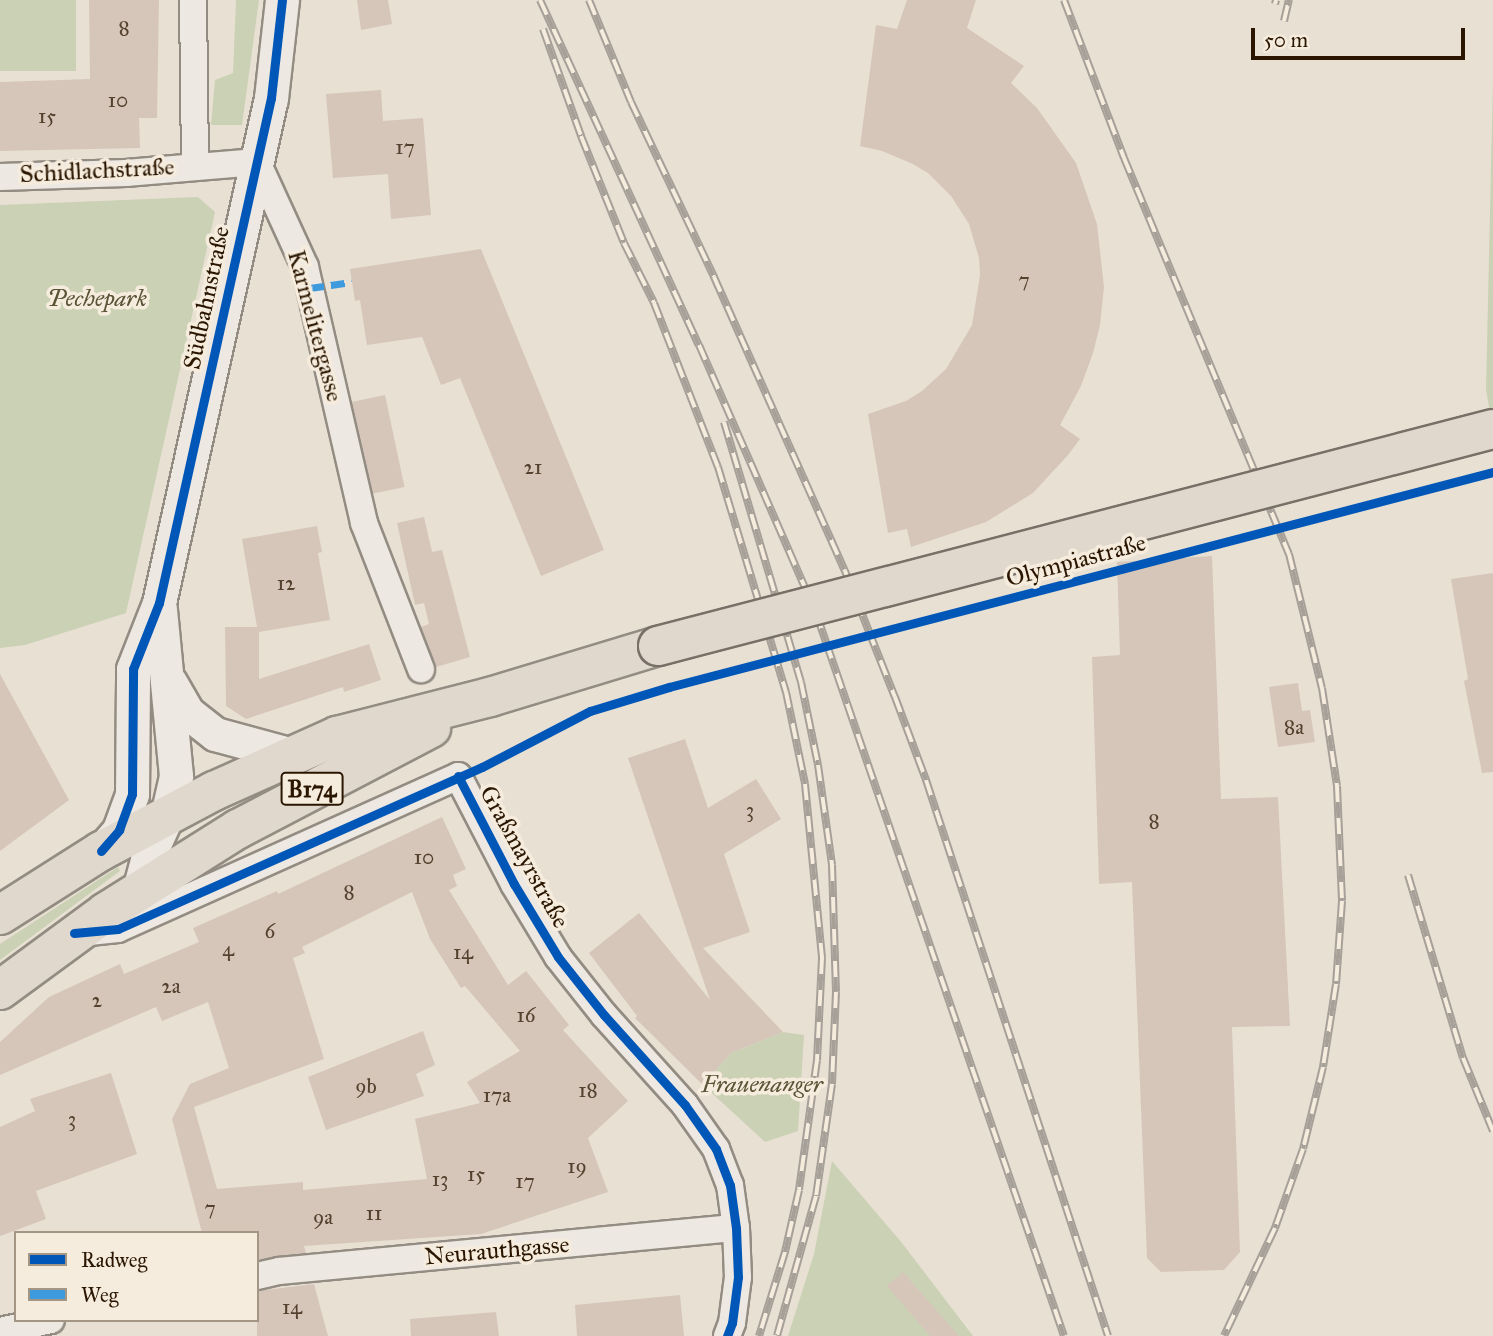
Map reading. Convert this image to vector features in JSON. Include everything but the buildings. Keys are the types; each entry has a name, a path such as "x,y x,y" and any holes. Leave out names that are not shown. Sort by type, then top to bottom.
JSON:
{"main road":[{"name":"Olympiastraße","path":"490,697 658,646 1493,429"},
{"name":"B174","path":"0,915 101,851 293,755 337,736 490,697"},
{"name":"B174","path":"0,990 74,933 139,890 278,806 490,697"}],"street":[{"path":"192,0 195,165 257,162"},
{"name":"Südbahnstraße","path":"159,603 271,98 282,0"},
{"name":"Karmelitergasse","path":"257,162 305,267 364,523 421,669"},
{"name":"Schidlachstraße","path":"0,177 127,173 195,165"},
{"path":"139,890 146,860 167,816 176,776 159,603"},
{"path":"101,851 119,830 132,794 133,669 159,603"},
{"path":"167,677 187,712 215,734 293,755"},
{"name":"Graßmayrstraße","path":"74,933 118,929 458,776 514,884 558,957 604,1015 685,1105 716,1149 730,1185 736,1228"},
{"path":"727,1336 732,1323 737,1277 736,1228"},
{"name":"Neurauthgasse","path":"259,1276 293,1270 736,1228"},
{"path":"0,1331 42,1322"}],"green space":[{"path":"0,0 76,0 76,71 0,71"},
{"path":"236,0 259,0 242,125 211,125 215,80 233,73"},
{"path":"1493,79 1493,432 1486,389"},
{"name":"Pechepark","path":"198,197 215,212 126,613 25,645 0,648 0,205"},
{"path":"118,867 120,871 0,960 0,944"},
{"name":"Frauenanger","path":"783,1032 804,1035 798,1131 765,1142 703,1085 731,1053"},
{"path":"832,1161 902,1243 973,1336 788,1336 814,1254"}],"railway":[{"path":"540,0 699,345 816,613 1064,1336"},
{"path":"589,0 631,102 714,277 845,571 895,697 926,780 1108,1336"},
{"path":"1064,0 1124,158 1289,554 1322,688 1337,786 1342,901 1336,984 1323,1067 1303,1149 1275,1228 1224,1336"},
{"path":"1275,4 1276,0"},
{"path":"1284,21 1289,0"},
{"path":"543,29 581,136 624,243 654,303 718,467 786,692 805,784 822,958 817,1060 799,1190 785,1252 759,1336"},
{"path":"724,422 801,682 818,765 832,865 836,992 832,1084 816,1196 777,1336"},
{"path":"1408,875 1463,1058 1493,1131"}],"marked path":[{"path":"310,288 352,282"}],"cycle path":[{"path":"101,851 119,830 132,794 133,669 159,603 271,98 282,0"},
{"path":"74,933 118,929 482,767 590,711 669,687 1493,472"},
{"path":"458,776 514,884 558,957 604,1015 685,1105 716,1149 730,1185 736,1228 738,1277 732,1323 727,1336"}]}
